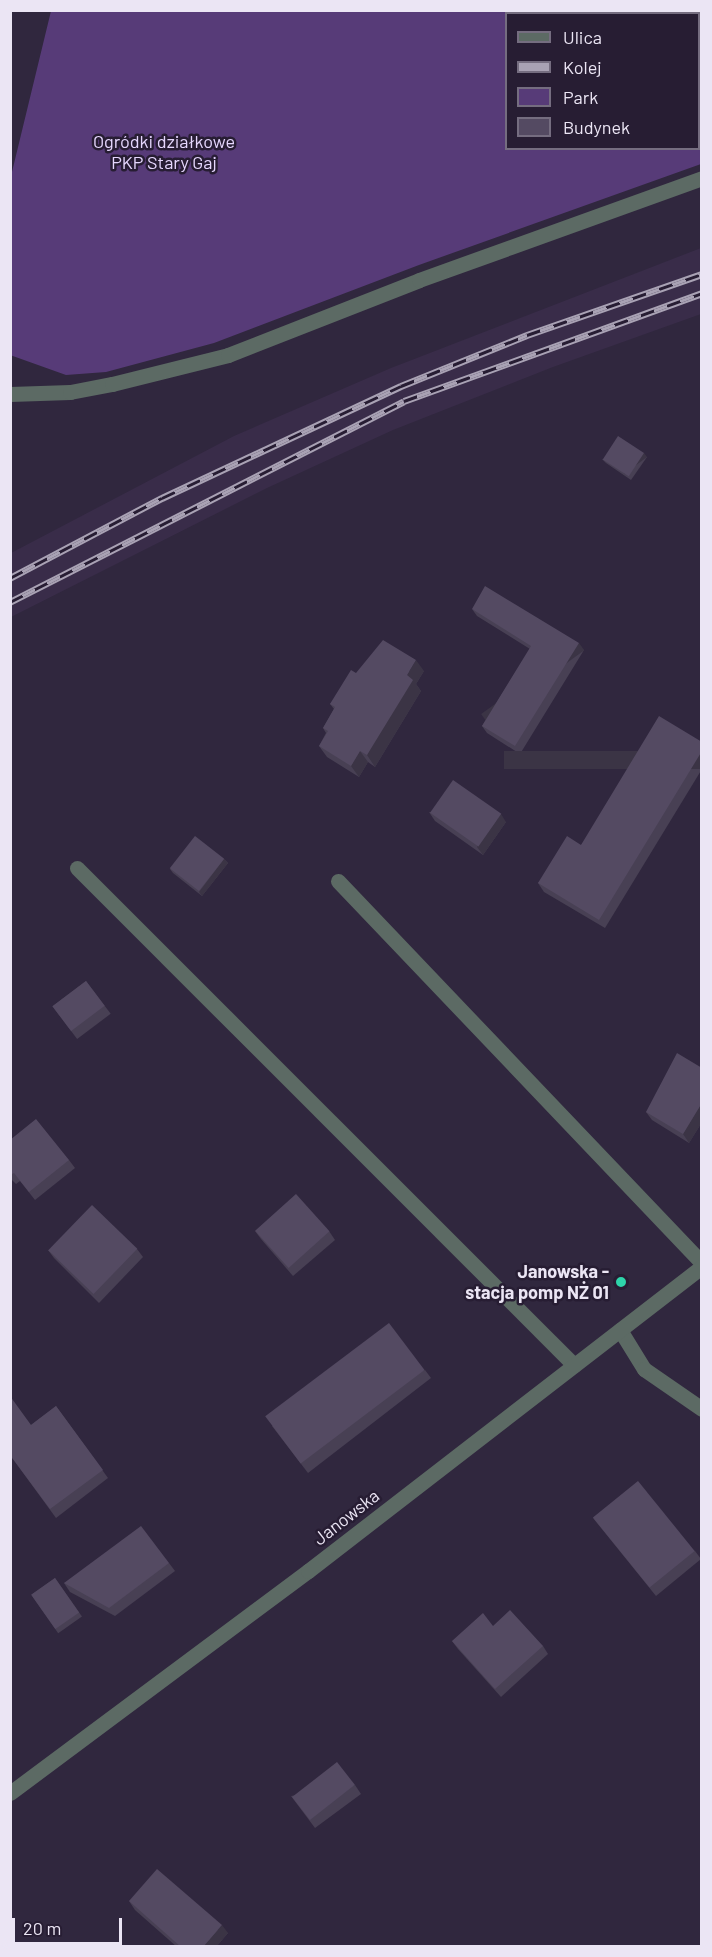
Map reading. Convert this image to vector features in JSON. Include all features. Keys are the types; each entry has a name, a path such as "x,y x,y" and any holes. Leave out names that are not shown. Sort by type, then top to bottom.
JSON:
{"street":[{"path":"10,394 70,392 228,355 418,280 702,178"},
{"path":"76,868 574,1365"},
{"path":"338,881 702,1265"},
{"name":"Janowska","path":"10,1793 620,1330 702,1265"},
{"path":"620,1330 644,1369 702,1409"}],"shaded area":[{"path":"701,248 701,314 553,367 393,430 267,488 11,617 11,553 234,436 391,368"}],"green space":[{"name":"Ogródki działkowe PKP Stary Gaj","path":"51,11 701,11 701,164 419,265 214,343 106,372 66,375 10,355 11,176"}],"building":[{"path":"618,436 644,453 629,476 603,459"},
{"path":"485,586 579,643 515,746 482,726 531,646 472,609"},
{"path":"383,640 416,660 407,675 413,680 367,755 360,751 351,766 319,746 328,731 323,728 335,707 330,704 351,670 356,673"},
{"path":"659,716 702,742 702,751 599,920 538,883 567,836 581,845"},
{"path":"453,780 501,814 478,847 430,813"},
{"path":"195,836 224,859 199,891 170,868"},
{"path":"86,981 105,1006 71,1031 52,1006"},
{"path":"677,1053 702,1068 702,1107 700,1106 683,1134 646,1112"},
{"path":"36,1119 69,1160 29,1192 14,1173 10,1175 10,1140"},
{"path":"296,1194 329,1231 289,1268 255,1231"},
{"path":"92,1205 137,1249 94,1294 48,1250"},
{"path":"389,1323 425,1370 301,1463 265,1416"},
{"path":"10,1396 31,1425 56,1406 103,1470 50,1509 10,1455"},
{"path":"638,1481 695,1551 650,1587 593,1518"},
{"path":"141,1526 169,1563 109,1608 64,1583"},
{"path":"55,1578 79,1612 55,1629 31,1595"},
{"path":"510,1610 543,1646 495,1689 452,1641 483,1613 493,1626"},
{"path":"337,1762 355,1785 310,1820 292,1797"},
{"path":"157,1869 222,1925 203,1947 181,1947 129,1901"}],"railway":[{"path":"10,578 162,498 401,386 527,335 702,274"},
{"path":"10,602 404,401 702,293"}],"place":[{"name":"Janowska - stacja pomp NŻ 01","path":"621,1282"}]}
